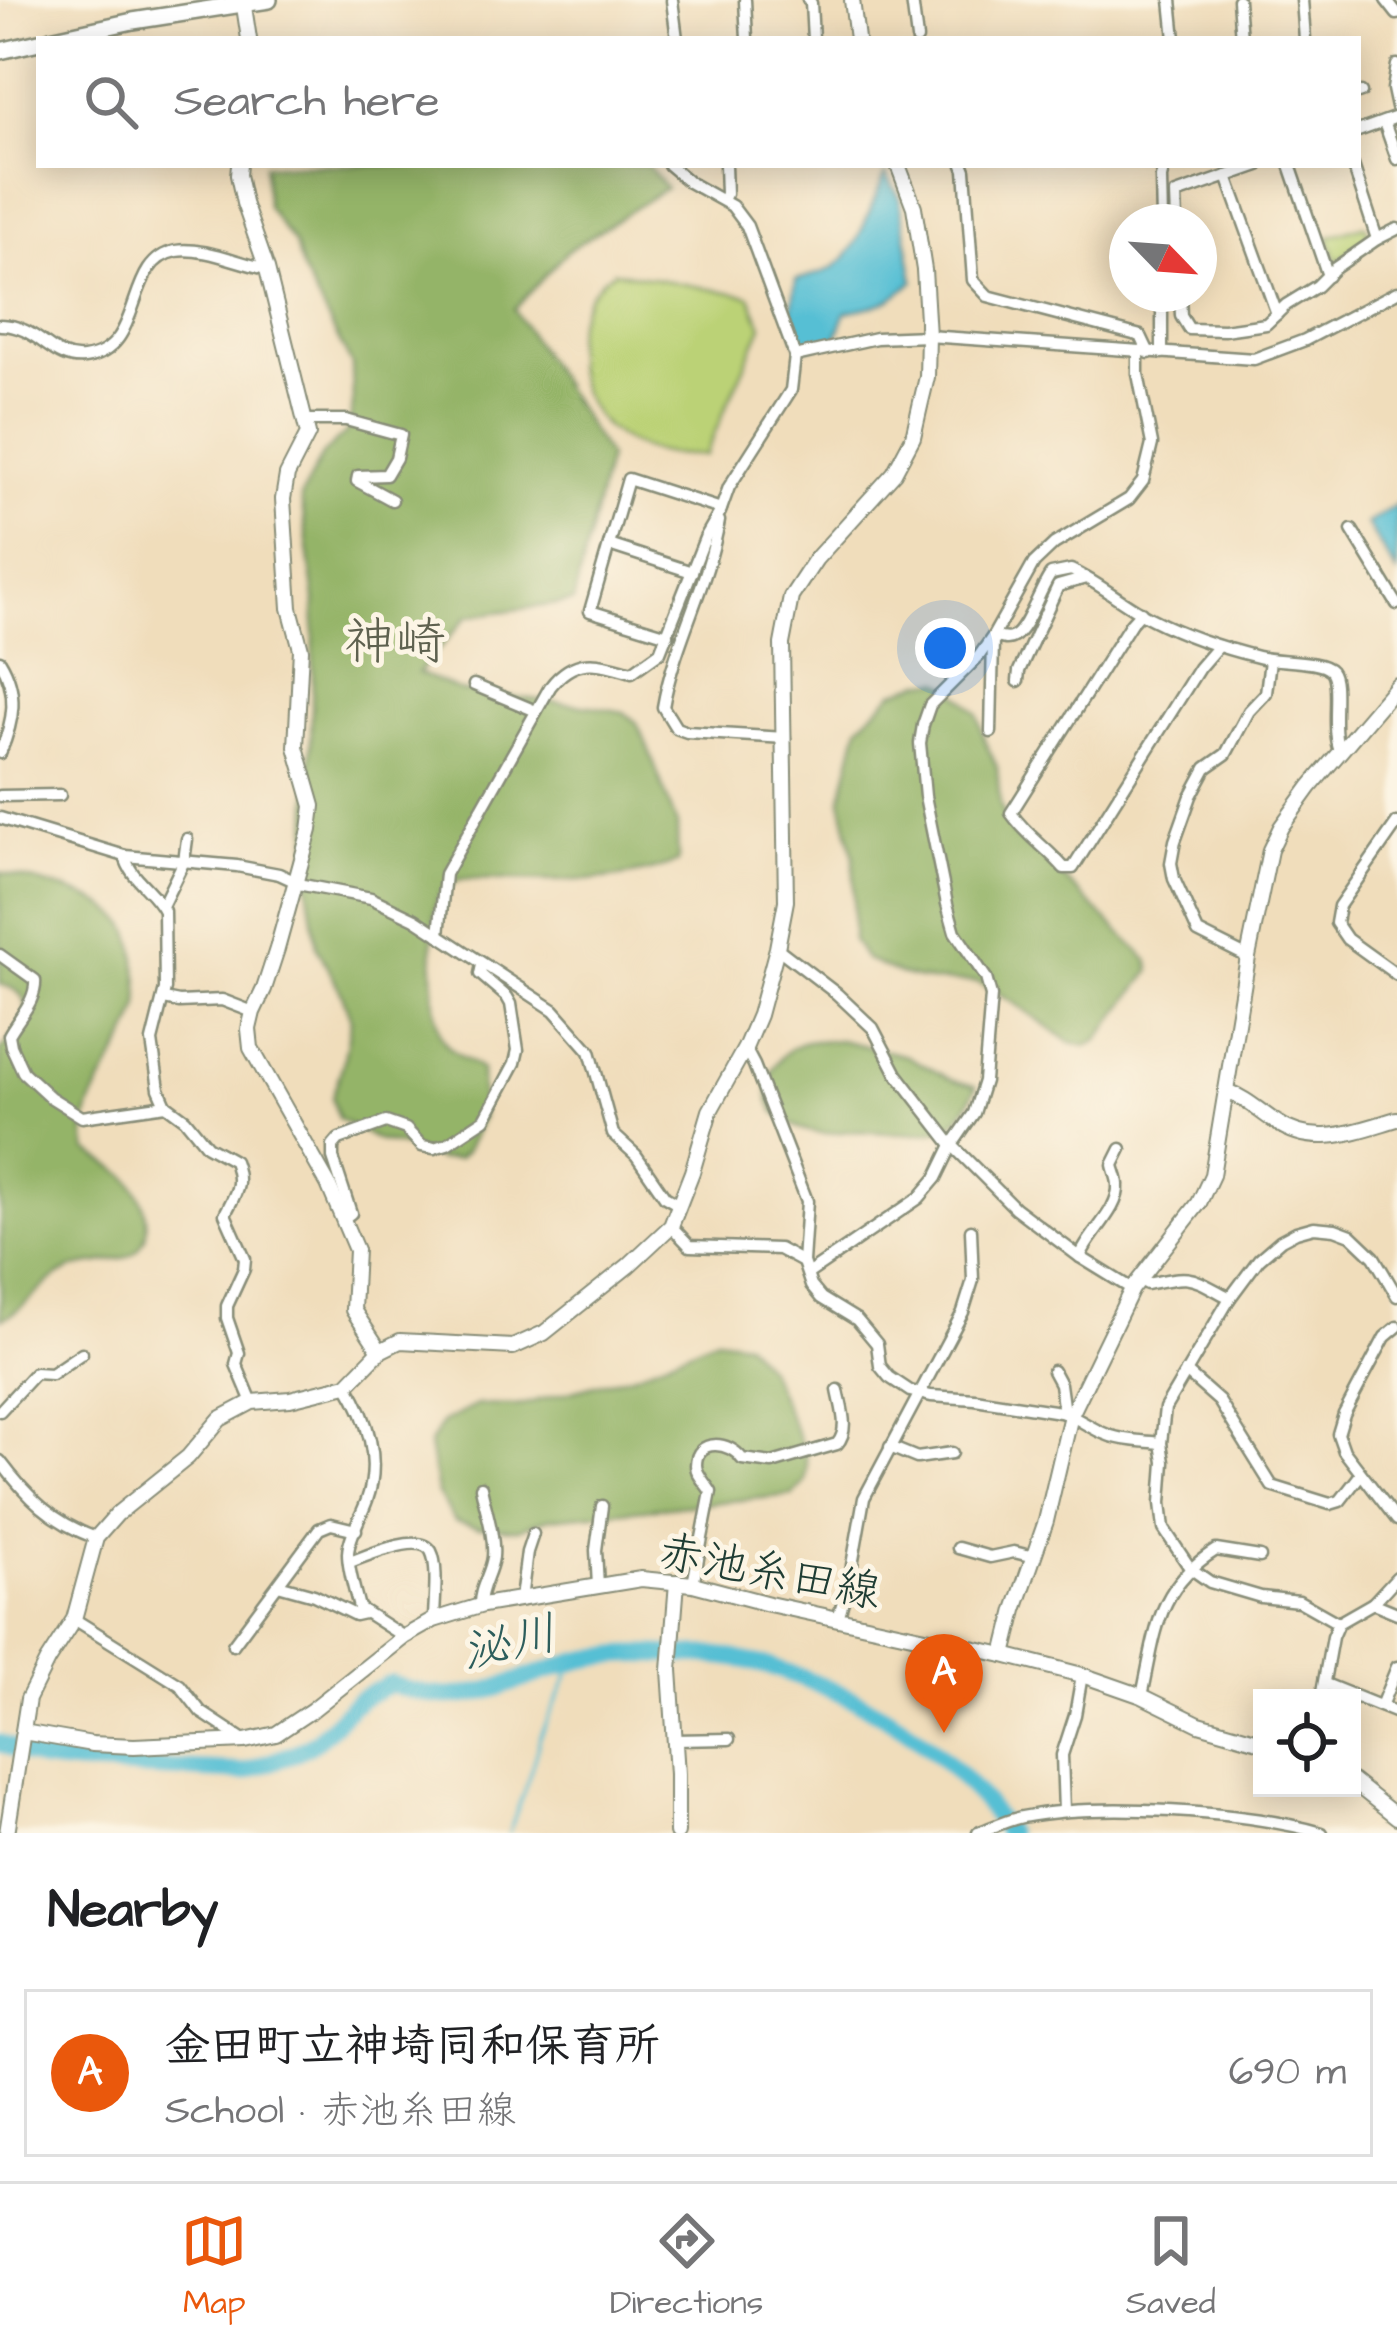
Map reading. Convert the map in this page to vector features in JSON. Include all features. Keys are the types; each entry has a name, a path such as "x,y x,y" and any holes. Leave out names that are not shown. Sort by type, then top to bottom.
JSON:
{"main road":[{"path":"64,36 269,0"},
{"path":"0,50 36,43"}],"street":[{"path":"672,0 677,36"},
{"path":"745,0 746,36"},
{"path":"808,0 813,36"},
{"path":"852,0 857,36"},
{"path":"912,0 917,36"},
{"path":"1172,0 1175,36"},
{"path":"1238,0 1241,36"},
{"path":"1302,0 1305,36"},
{"path":"1386,0 1397,14"},
{"path":"243,2 249,36"},
{"path":"1397,65 1397,108"},
{"path":"1361,129 1397,117"},
{"path":"1384,122 1397,159"},
{"path":"239,168 308,434 287,475 283,500 290,608 301,649 296,747 313,806 271,969 253,1012 250,1048 343,1219 356,1250 353,1310 380,1351"},
{"path":"673,168 688,182 732,206 747,226 795,356 790,390 729,488 663,707 676,728 687,732 785,738"},
{"path":"724,200 725,168"},
{"path":"7,1833 5,1811 28,1699 74,1619 96,1538 188,1457 220,1419 252,1402 290,1399 347,1384 380,1351 400,1341 513,1347 544,1333 671,1226 710,1111 759,1015 786,901 782,644 791,597 816,559 894,473 914,436 926,377 928,336 914,207 899,168"},
{"path":"963,168 974,280 988,296 1141,336 1150,353"},
{"path":"1162,204 1164,168"},
{"path":"1177,204 1176,194 1250,168"},
{"path":"1291,168 1328,275"},
{"path":"1354,168 1377,239"},
{"path":"1227,176 1276,314"},
{"path":"1181,312 1189,329 1266,324 1377,239 1397,229"},
{"path":"0,325 24,328 67,358 92,357 122,336 144,278 164,255 194,250 267,269"},
{"path":"795,356 876,338 928,336 1254,359 1305,340 1397,292"},
{"path":"806,1267 919,1198 974,1113 984,1081 991,996 986,977 955,932 925,796 920,743 930,705 979,656 1034,562 1054,544 1129,499 1143,481 1152,445 1138,374 1150,353 1158,312"},
{"path":"304,420 346,420 400,435 396,458 386,475 358,476 357,481 392,500"},
{"path":"668,635 590,611 628,479 721,510"},
{"path":"439,934 445,874 560,674 591,661 632,671 660,652 705,538 721,510"},
{"path":"1352,530 1397,604"},
{"path":"609,545 692,572"},
{"path":"993,636 1008,640 1018,635 1051,574 1071,570 1141,612 1218,646 1270,660 1322,664 1332,671 1336,683 1333,709 1340,753"},
{"path":"1018,681 1058,586 1086,578"},
{"path":"1141,612 1011,813 1028,837 1064,868 1073,868 1198,668 1218,646"},
{"path":"991,732 993,636"},
{"path":"1248,957 1198,932 1174,879 1172,862 1191,796 1266,693 1270,660"},
{"path":"0,661 14,705 0,753"},
{"path":"473,685 536,711"},
{"path":"1004,1655 1046,1521 1067,1414 1135,1284 1199,1203 1212,1175 1270,850 1281,827 1397,686"},
{"path":"0,796 60,795"},
{"path":"0,818 125,856 237,866 393,907 554,1010 590,1051 613,1134 636,1155 665,1197 679,1205"},
{"path":"1397,823 1339,906 1336,923 1347,939 1397,975"},
{"path":"162,906 184,861 187,839"},
{"path":"125,856 128,867 164,911 164,999 152,1041 159,1089 166,1105 207,1146 234,1161 239,1176 239,1187 225,1214 245,1258 244,1269 226,1306 239,1353 236,1364 252,1402"},
{"path":"777,948 873,1028 897,1074 952,1145 1015,1208 1080,1257 1135,1284 1186,1276 1230,1298"},
{"path":"0,955 35,980 37,988 5,1041 23,1072 50,1097 82,1117 166,1105"},
{"path":"343,1219 351,1213 333,1158 333,1146 339,1139 386,1122 406,1129 422,1146 434,1148 485,1119 518,1051 512,1004 480,974 482,965"},
{"path":"164,999 222,1000 253,1012"},
{"path":"745,1048 807,1201 806,1267 811,1286 821,1298 857,1320 877,1345 880,1366 890,1377 919,1394 1067,1414 1113,1437 1161,1443"},
{"path":"1226,1091 1300,1135 1330,1138 1397,1119"},
{"path":"1080,1257 1116,1196 1119,1186 1113,1165 1120,1149"},
{"path":"671,1226 690,1246 779,1249 806,1267"},
{"path":"1338,1623 1299,1601 1261,1598 1210,1582 1190,1568 1164,1529 1161,1443 1165,1408 1230,1298 1259,1259 1296,1232 1314,1227 1335,1229 1360,1242 1375,1257 1397,1296"},
{"path":"838,1618 864,1498 963,1312 973,1280 971,1230"},
{"path":"1395,1332 1385,1337 1338,1434 1344,1451 1397,1520"},
{"path":"0,1411 35,1373 51,1374 82,1353"},
{"path":"1053,1370 1067,1414"},
{"path":"1186,1372 1219,1400 1272,1486 1330,1504 1340,1501 1361,1474"},
{"path":"347,1384 367,1427 373,1457 372,1484 348,1550 359,1608 404,1637"},
{"path":"677,1833 672,1637 711,1492 697,1473 696,1461 707,1446 723,1445 735,1449 742,1459 772,1463 837,1444 844,1428 838,1390"},
{"path":"890,1447 917,1458 952,1453"},
{"path":"0,1461 38,1505 96,1538"},
{"path":"480,1606 494,1550 481,1486"},
{"path":"598,1586 596,1550 602,1506"},
{"path":"233,1646 319,1529 331,1524 356,1530"},
{"path":"521,1599 532,1534"},
{"path":"350,1562 413,1542 424,1545 433,1556 434,1620"},
{"path":"958,1548 990,1557 1014,1552 1034,1556"},
{"path":"1142,1696 1160,1612 1170,1591 1190,1568 1216,1550 1260,1557"},
{"path":"1324,1689 1338,1623 1373,1603 1397,1577"},
{"name":"赤池糸田線","path":"22,1736 134,1746 245,1741 276,1734 404,1637 434,1620 480,1606 641,1579 685,1583 1082,1675 1142,1696 1198,1724 1253,1739"},
{"path":"278,1586 314,1595 355,1616 364,1612"},
{"path":"1373,1603 1397,1613"},
{"path":"74,1619 180,1685 202,1712 245,1741"},
{"path":"1381,1706 1397,1666"},
{"path":"1064,1811 1062,1755 1082,1675"},
{"path":"1325,1684 1397,1713"},
{"path":"674,1740 729,1739"},
{"path":"1361,1788 1397,1817"},
{"path":"978,1833 1018,1817 1064,1811 1197,1814 1322,1833"}],"green space":[{"path":"264,168 649,168 666,188 567,251 514,310 608,457 573,602 468,616 418,673 461,691 624,712 636,722 645,740 677,825 678,862 598,879 462,879 442,891 433,933 439,1030 451,1049 481,1070 482,1118 458,1158 440,1160 377,1140 338,1118 332,1097 351,1020 317,947 307,877 315,599 301,497 322,455 347,432 353,406 352,365 303,272 295,245 267,207"},
{"path":"1365,225 1366,239 1337,262 1328,237"},
{"path":"614,271 750,296 762,326 705,455 663,453 633,444 603,424 588,404 574,357 575,332 595,288"},
{"path":"940,681 977,713 997,767 1000,805 1013,835 1148,960 1151,970 1097,1041 1086,1046 1070,1042 978,982 930,981 899,974 865,959 853,940 854,858 841,800 859,726 894,692"},
{"path":"0,872 92,899 121,919 130,932 139,1005 95,1096 85,1132 87,1150 122,1172 133,1185 146,1219 137,1251 70,1269 1,1319 0,1051 22,1023 26,1004 14,989 0,984"},
{"path":"840,1040 907,1056 954,1081 976,1086 955,1122 928,1132 822,1133 783,1120 769,1096 776,1064 803,1043"},
{"path":"716,1338 745,1342 768,1369 805,1452 805,1482 793,1495 549,1518 518,1529 455,1521 437,1492 429,1445 442,1423 477,1405 517,1406 635,1374"}],"water":[{"path":"886,174 899,196 914,281 883,303 846,312 835,341 805,348 797,343 791,315 796,280 844,259"},
{"path":"1397,504 1397,573 1367,524"}],"waterway":[{"name":"泌川","path":"0,1743 41,1760 243,1772 316,1741 358,1700 389,1684 452,1696 490,1690 594,1658 628,1654 730,1657 804,1679 896,1723 952,1767 1007,1833"},
{"path":"509,1833 540,1737 574,1663"}],"place":[{"name":"金田町立神埼同和保育所","path":"944,1733"}],"district":[{"name":"神崎","path":"395,640"}]}
